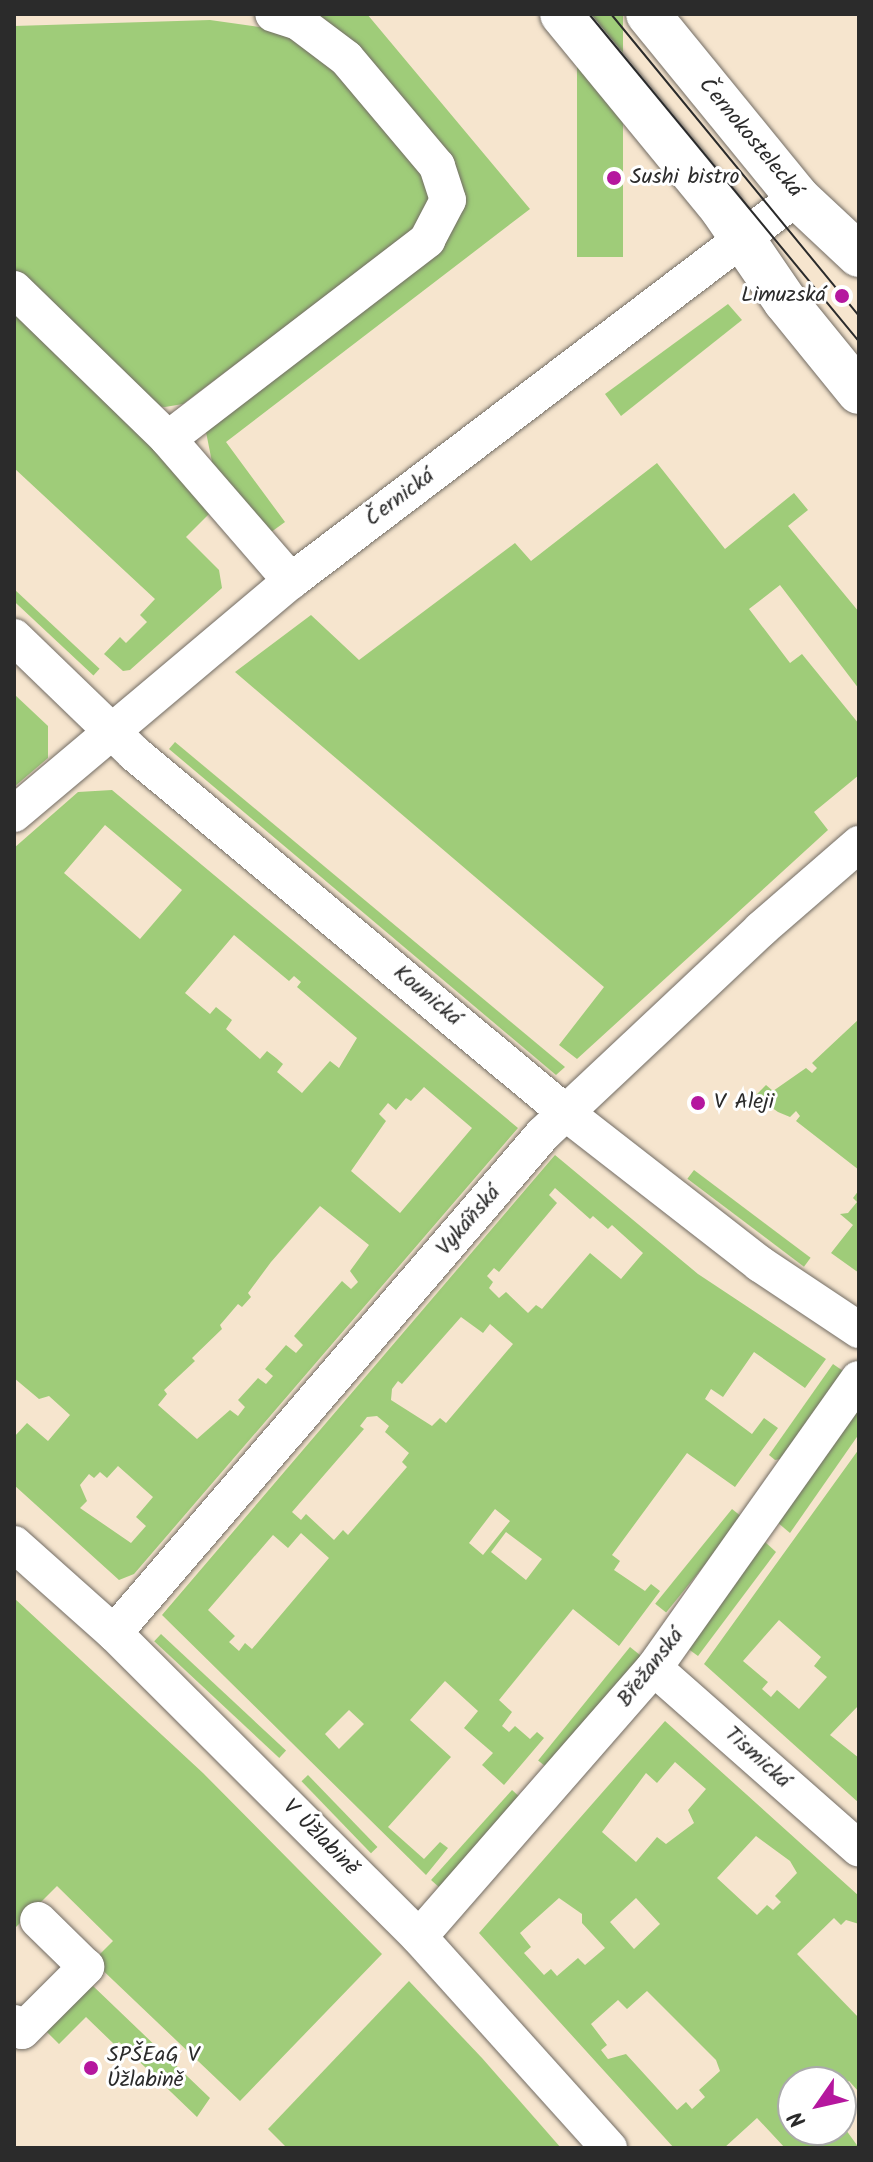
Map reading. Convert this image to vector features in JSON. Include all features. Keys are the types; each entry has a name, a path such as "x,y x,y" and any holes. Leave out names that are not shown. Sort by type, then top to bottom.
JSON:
{"main road":[{"path":"562,14 722,209 741,241 859,392"},
{"name":"Černokostelecká","path":"648,14 797,197 859,255"}],"street":[{"path":"168,439 427,240 448,200 437,166 379,93 323,37 273,14"},
{"name":"Černická","path":"14,814 109,730 291,581 797,197"},
{"path":"14,289 168,439 291,581"},
{"name":"Kounická","path":"14,637 109,730 566,1113 760,1264 859,1330"},
{"name":"Vykáňská","path":"114,1633 566,1113 761,929 859,844"},
{"name":"Břežanská","path":"419,1937 654,1668 859,1379"},
{"name":"V Úžlabině","path":"14,1544 114,1633 419,1937 609,2148"},
{"name":"Tismická","path":"654,1668 859,1849"},
{"path":"14,2023 22,2031 86,1967 38,1920"}],"green space":[{"path":"305,14 367,14 530,209 226,442 285,522 267,535 212,462 206,432 456,215"},
{"path":"577,14 623,14 623,257 577,257"},
{"path":"210,20 274,29 326,56 429,175 430,217 183,404 155,406 14,275 14,26"},
{"path":"728,304 742,320 621,416 605,394"},
{"path":"14,307 148,441 210,513 186,537 219,570 222,588 130,670 123,671 104,654 120,637 126,643 147,622 140,615 155,599 14,468"},
{"path":"657,463 725,549 794,493 808,510 788,526 859,612 859,689 780,585 749,609 790,663 802,654 859,724 859,775 814,812 828,830 577,1059 559,1045 604,987 235,672 311,615 359,660 515,543 531,561"},
{"path":"14,589 100,669 93,675 14,601"},
{"path":"14,694 48,726 48,758 14,787"},
{"path":"175,742 565,1067 556,1075 169,749"},
{"path":"112,790 518,1128 134,1574 119,1580 14,1485 14,1437 27,1423 48,1441 70,1415 49,1396 39,1399 14,1378 14,848 78,792","holes":["105,825 182,890 140,939 64,873","234,935 289,981 294,976 301,982 297,987 357,1038 339,1068 330,1061 302,1093 277,1072 283,1064 276,1058 267,1051 260,1059 226,1029 232,1020 216,1007 210,1014 185,993","424,1087 472,1128 400,1213 351,1171 386,1121 379,1114 388,1103 396,1110 406,1098 411,1101","320,1206 369,1245 350,1271 358,1282 351,1289 342,1281 294,1336 303,1345 296,1353 286,1345 265,1369 273,1376 266,1384 258,1378 238,1400 245,1407 238,1416 230,1410 197,1439 158,1405 167,1394 164,1390 195,1361 192,1358 222,1329 220,1325 238,1304 242,1307 251,1297 248,1293","118,1466 153,1497 136,1517 146,1526 131,1543 80,1508 87,1501 80,1485 89,1474 94,1478 100,1472 107,1478"]},
{"path":"859,1019 859,1170 796,1121 800,1116 796,1111 790,1117 755,1096 766,1085 773,1091 806,1068 812,1073 817,1068 812,1063"},
{"path":"555,1155 698,1274 826,1359 805,1388 754,1352 723,1397 711,1389 705,1399 752,1434 764,1418 778,1428 735,1487 687,1453 612,1555 620,1561 614,1570 645,1591 651,1584 660,1591 619,1646 573,1609 499,1700 512,1712 502,1726 509,1732 515,1726 530,1739 537,1732 544,1738 504,1785 482,1765 493,1753 464,1728 478,1711 445,1681 410,1720 451,1757 388,1827 424,1859 440,1842 448,1848 426,1875 162,1615","holes":["555,1188 590,1219 593,1216 608,1229 612,1225 643,1253 621,1279 590,1253 542,1309 536,1305 528,1313 506,1292 499,1298 489,1288 493,1282 487,1276 494,1268 499,1272 557,1203 549,1195","461,1317 483,1333 490,1324 513,1344 446,1423 440,1418 432,1426 391,1400 392,1389 398,1381 402,1384","377,1416 389,1426 385,1432 409,1453 402,1462 407,1467 348,1535 343,1530 334,1540 306,1514 301,1520 292,1512 364,1429 360,1426 367,1417","495,1509 510,1521 483,1555 469,1543","506,1532 542,1559 526,1580 491,1552","301,1533 329,1558 252,1649 245,1643 239,1651 229,1642 235,1636 208,1610 273,1535 288,1548","349,1710 364,1724 339,1749 325,1734"]},
{"path":"694,1170 811,1258 804,1267 687,1179"},
{"path":"859,1190 859,1273 831,1253 853,1225 840,1214 848,1213 857,1202 853,1198"},
{"path":"833,1364 846,1373 787,1458 775,1460 769,1455"},
{"path":"859,1408 859,1434 790,1533 777,1522"},
{"path":"859,1449 859,1705 830,1735 859,1758 859,1803 704,1664","holes":["779,1620 821,1657 814,1666 827,1677 799,1709 777,1690 771,1697 762,1689 768,1682 743,1661"]},
{"path":"732,1509 743,1518 666,1613 655,1604"},
{"path":"764,1541 776,1552 698,1656 687,1648"},
{"path":"14,1598 203,1773 382,1954 240,2101 93,1961 113,1941 57,1886 14,1929"},
{"path":"161,1634 286,1751 279,1758 154,1641"},
{"path":"630,1647 641,1656 549,1769 538,1760"},
{"path":"665,1721 859,1896 859,1924 846,1920 841,1925 834,1918 797,1954 859,2018 859,2092 857,2066 777,2066 777,2139 757,2118 724,2148 674,2148 479,1933","holes":["675,1762 706,1789 688,1810 694,1823 666,1844 657,1837 636,1862 602,1832 646,1773 657,1783","756,1836 790,1861 797,1873 775,1896 781,1902 773,1910 767,1905 757,1915 717,1878","559,1898 582,1914 582,1923 605,1948 585,1965 578,1958 557,1976 551,1969 544,1975 524,1953 531,1947 520,1933","636,1898 660,1924 634,1949 610,1922","647,1991 716,2060 720,2071 699,2090 705,2097 692,2109 686,2102 677,2110 626,2054 608,2059 601,2050 607,2045 591,2024 618,2000 627,2009"]},
{"path":"308,1775 377,1847 371,1853 302,1781"},
{"path":"512,1790 523,1800 442,1890 431,1880"},
{"path":"409,1981 561,2148 287,2148 268,2129"},
{"path":"93,1986 210,2098 197,2117 119,2042 115,2045 86,2017 59,2044 40,2025"},
{"path":"857,2145 859,2148 783,2146"}],"tram line":[{"path":"589,14 859,342"},
{"path":"611,14 859,316"}],"place":[{"name":"Sushi bistro","path":"614,178"},
{"name":"Limuzská","path":"842,296"},
{"name":"V Aleji","path":"698,1103"},
{"name":"SPŠEaG V Úžlabině","path":"91,2068"}]}
